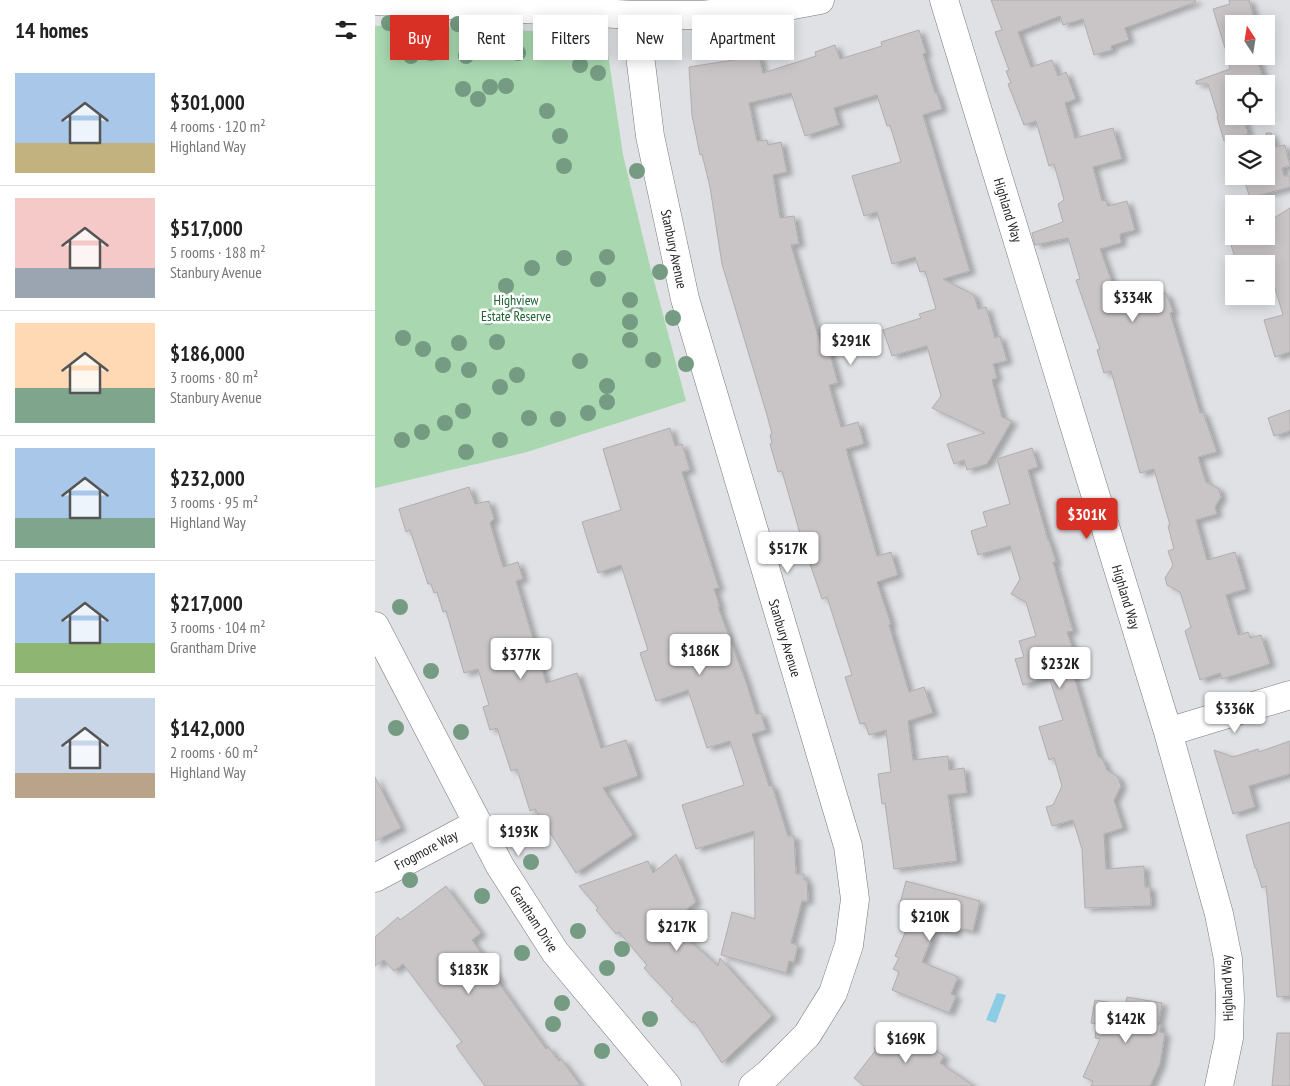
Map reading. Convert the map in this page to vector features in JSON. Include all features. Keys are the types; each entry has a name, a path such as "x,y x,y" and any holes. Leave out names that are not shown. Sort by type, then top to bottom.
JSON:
{"street":[{"path":"682,15 788,6 820,0"},
{"name":"Highland Way","path":"943,0 1168,732 1219,914 1228,959 1230,998 1229,1038 1219,1086"},
{"path":"384,1 618,15"},
{"name":"Stanbury Avenue","path":"640,60 650,136 685,299 848,846 855,899 849,945 833,994 807,1035 768,1074 753,1086"},
{"name":"Grantham Drive","path":"375,626 500,866 555,952 667,1086"},
{"path":"1168,732 1290,695"},
{"name":"Frogmore Way","path":"375,878 478,823"}],"green space":[{"name":"Highview Estate Reserve","path":"390,25 390,60 449,60 449,27 459,28 459,60 523,60 523,31 533,31 533,60 608,60 608,54 623,155 686,401 527,452 375,488 375,26"}],"water":[{"path":"997,993 1006,995 996,1023 986,1020"}],"building":[{"path":"991,0 1195,0 1196,2 1125,28 1129,40 1111,46 1112,50 1094,55 1083,19 1063,25 1060,16 1018,32 1031,67 1052,60 1058,76 1066,72 1076,99 1065,103 1075,138 1113,128 1122,159 1093,167 1102,201 1106,200 1108,206 1127,201 1135,230 1120,234 1121,243 1100,249 1117,296 1149,285 1167,295 1173,312 1170,313 1200,413 1203,412 1217,452 1198,457 1206,482 1219,489 1221,497 1215,507 1217,514 1196,520 1207,560 1235,552 1246,589 1226,595 1238,635 1248,632 1250,638 1261,635 1270,664 1222,679 1220,673 1200,680 1185,631 1191,627 1180,592 1167,585 1165,578 1173,565 1168,551 1174,549 1168,526 1170,525 1154,469 1140,473 1111,371 1104,373 1097,350 1100,349 1076,280 1080,279 1068,238 1035,245 1032,233 1063,222 1058,204 1064,200 1054,164 1049,166 1036,121 1024,125 1008,84 1011,83 1006,71 1009,70 995,32 1002,30"},
{"path":"1229,0 1249,0 1253,15 1225,15 1225,48 1213,9 1230,4"},
{"path":"919,30 926,53 923,54 942,109 923,115 970,271 943,279 974,295 978,309 986,307 995,338 1000,336 1007,361 993,364 997,378 992,380 1002,417 1012,421 987,464 967,470 964,460 954,464 947,444 985,433 932,408 941,396 927,346 892,356 883,330 921,318 919,314 936,309 925,271 920,272 915,257 892,264 877,212 864,216 852,176 901,162 890,125 887,126 877,95 834,108 839,125 805,136 791,93 749,103 757,141 767,140 768,145 781,142 787,172 773,175 780,218 794,216 799,244 791,245 822,349 828,347 838,383 829,385 841,427 858,422 864,444 846,449 877,556 891,552 898,575 877,582 891,624 889,625 909,692 924,687 933,713 908,721 913,760 948,756 949,770 964,768 967,793 948,795 957,861 894,869 885,803 882,804 878,774 891,772 886,730 869,735 865,723 860,724 845,677 852,675 827,597 822,599 801,537 782,471 778,472 770,444 772,443 770,435 772,434 767,415 722,264 710,187 702,154 700,155 692,115 689,67 734,60 760,60 763,73 816,56 815,52 835,45 840,59 882,46 881,42"},
{"path":"1229,65 1259,65 1262,75 1225,75 1225,125 1246,125 1248,134 1225,135 1224,141 1208,84 1196,84 1196,81 1230,69"},
{"path":"1285,145 1290,166 1282,168 1284,176 1290,176 1290,187 1261,195 1249,195 1246,185 1275,185 1275,147"},
{"path":"1290,208 1290,352 1275,357 1264,320 1283,315 1275,288 1275,255 1234,255 1231,245 1275,245 1275,217"},
{"path":"1290,410 1290,431 1274,436 1268,418"},
{"path":"670,428 675,446 682,444 690,470 682,472 719,588 714,589 720,607 718,607 756,714 761,713 766,730 752,734 769,786 772,785 788,836 794,836 796,874 804,874 804,880 807,880 808,901 802,901 791,943 798,945 794,962 789,961 786,973 721,955 732,912 755,919 754,831 696,849 682,805 744,785 730,741 707,748 688,690 656,701 640,653 648,650 621,565 598,573 582,522 621,510 603,449"},
{"path":"1032,448 1038,467 1028,470 1056,562 1053,562 1073,631 1067,632 1077,669 1072,670 1098,756 1103,760 1107,770 1118,777 1121,786 1114,800 1123,828 1104,834 1106,869 1144,866 1145,887 1150,887 1151,906 1085,908 1082,849 1073,820 1052,826 1046,807 1053,805 1062,786 1054,758 1049,760 1039,727 1063,720 1049,677 1023,685 1015,659 1024,657 1019,641 1036,636 1026,602 1011,594 1020,579 1010,546 978,555 971,531 987,526 983,512 1010,504 997,459"},
{"path":"469,487 475,504 489,501 494,519 490,523 503,567 518,562 523,579 516,581 546,683 577,673 601,748 626,740 638,776 603,788 633,835 576,873 535,809 530,811 517,769 511,771 497,728 490,730 483,707 489,705 478,669 464,673 446,611 443,612 437,592 434,593 431,584 428,584 410,530 406,532 399,509"},
{"path":"1290,741 1290,774 1249,786 1255,807 1233,814 1214,750 1233,757 1258,749 1259,752"},
{"path":"375,777 401,828 375,841"},
{"path":"1290,822 1290,996 1277,997 1266,886 1262,888 1246,835"},
{"path":"676,854 696,902 670,923 718,966 720,958 772,1016 722,1063 694,1021 692,1023 671,1001 673,999 644,968 647,965 619,932 616,934 596,910 598,908 579,886 648,861 653,873"},
{"path":"906,881 980,901 973,931 957,928 955,934 935,930 922,962 958,977 951,994 956,996 949,1013 892,990 899,972 893,969 899,958 895,956 905,933 910,910 899,907"},
{"path":"446,886 481,933 472,940 500,980 498,982 546,1049 548,1047 559,1061 561,1059 581,1086 485,1086 456,1046 462,1042 403,964 394,971 384,960 375,966 375,937 398,917 400,920"},
{"path":"1127,997 1162,1003 1158,1025 1161,1025 1160,1032 1165,1033 1160,1064 1150,1086 1091,1086 1093,1081 1083,1077 1100,1039 1095,1038 1097,1024 1091,1023 1095,1000 1125,1005"},
{"path":"893,1024 944,1056 940,1063 974,1086 864,1086 854,1078"},
{"path":"1277,1033 1290,1033 1290,1086 1272,1086"}]}
